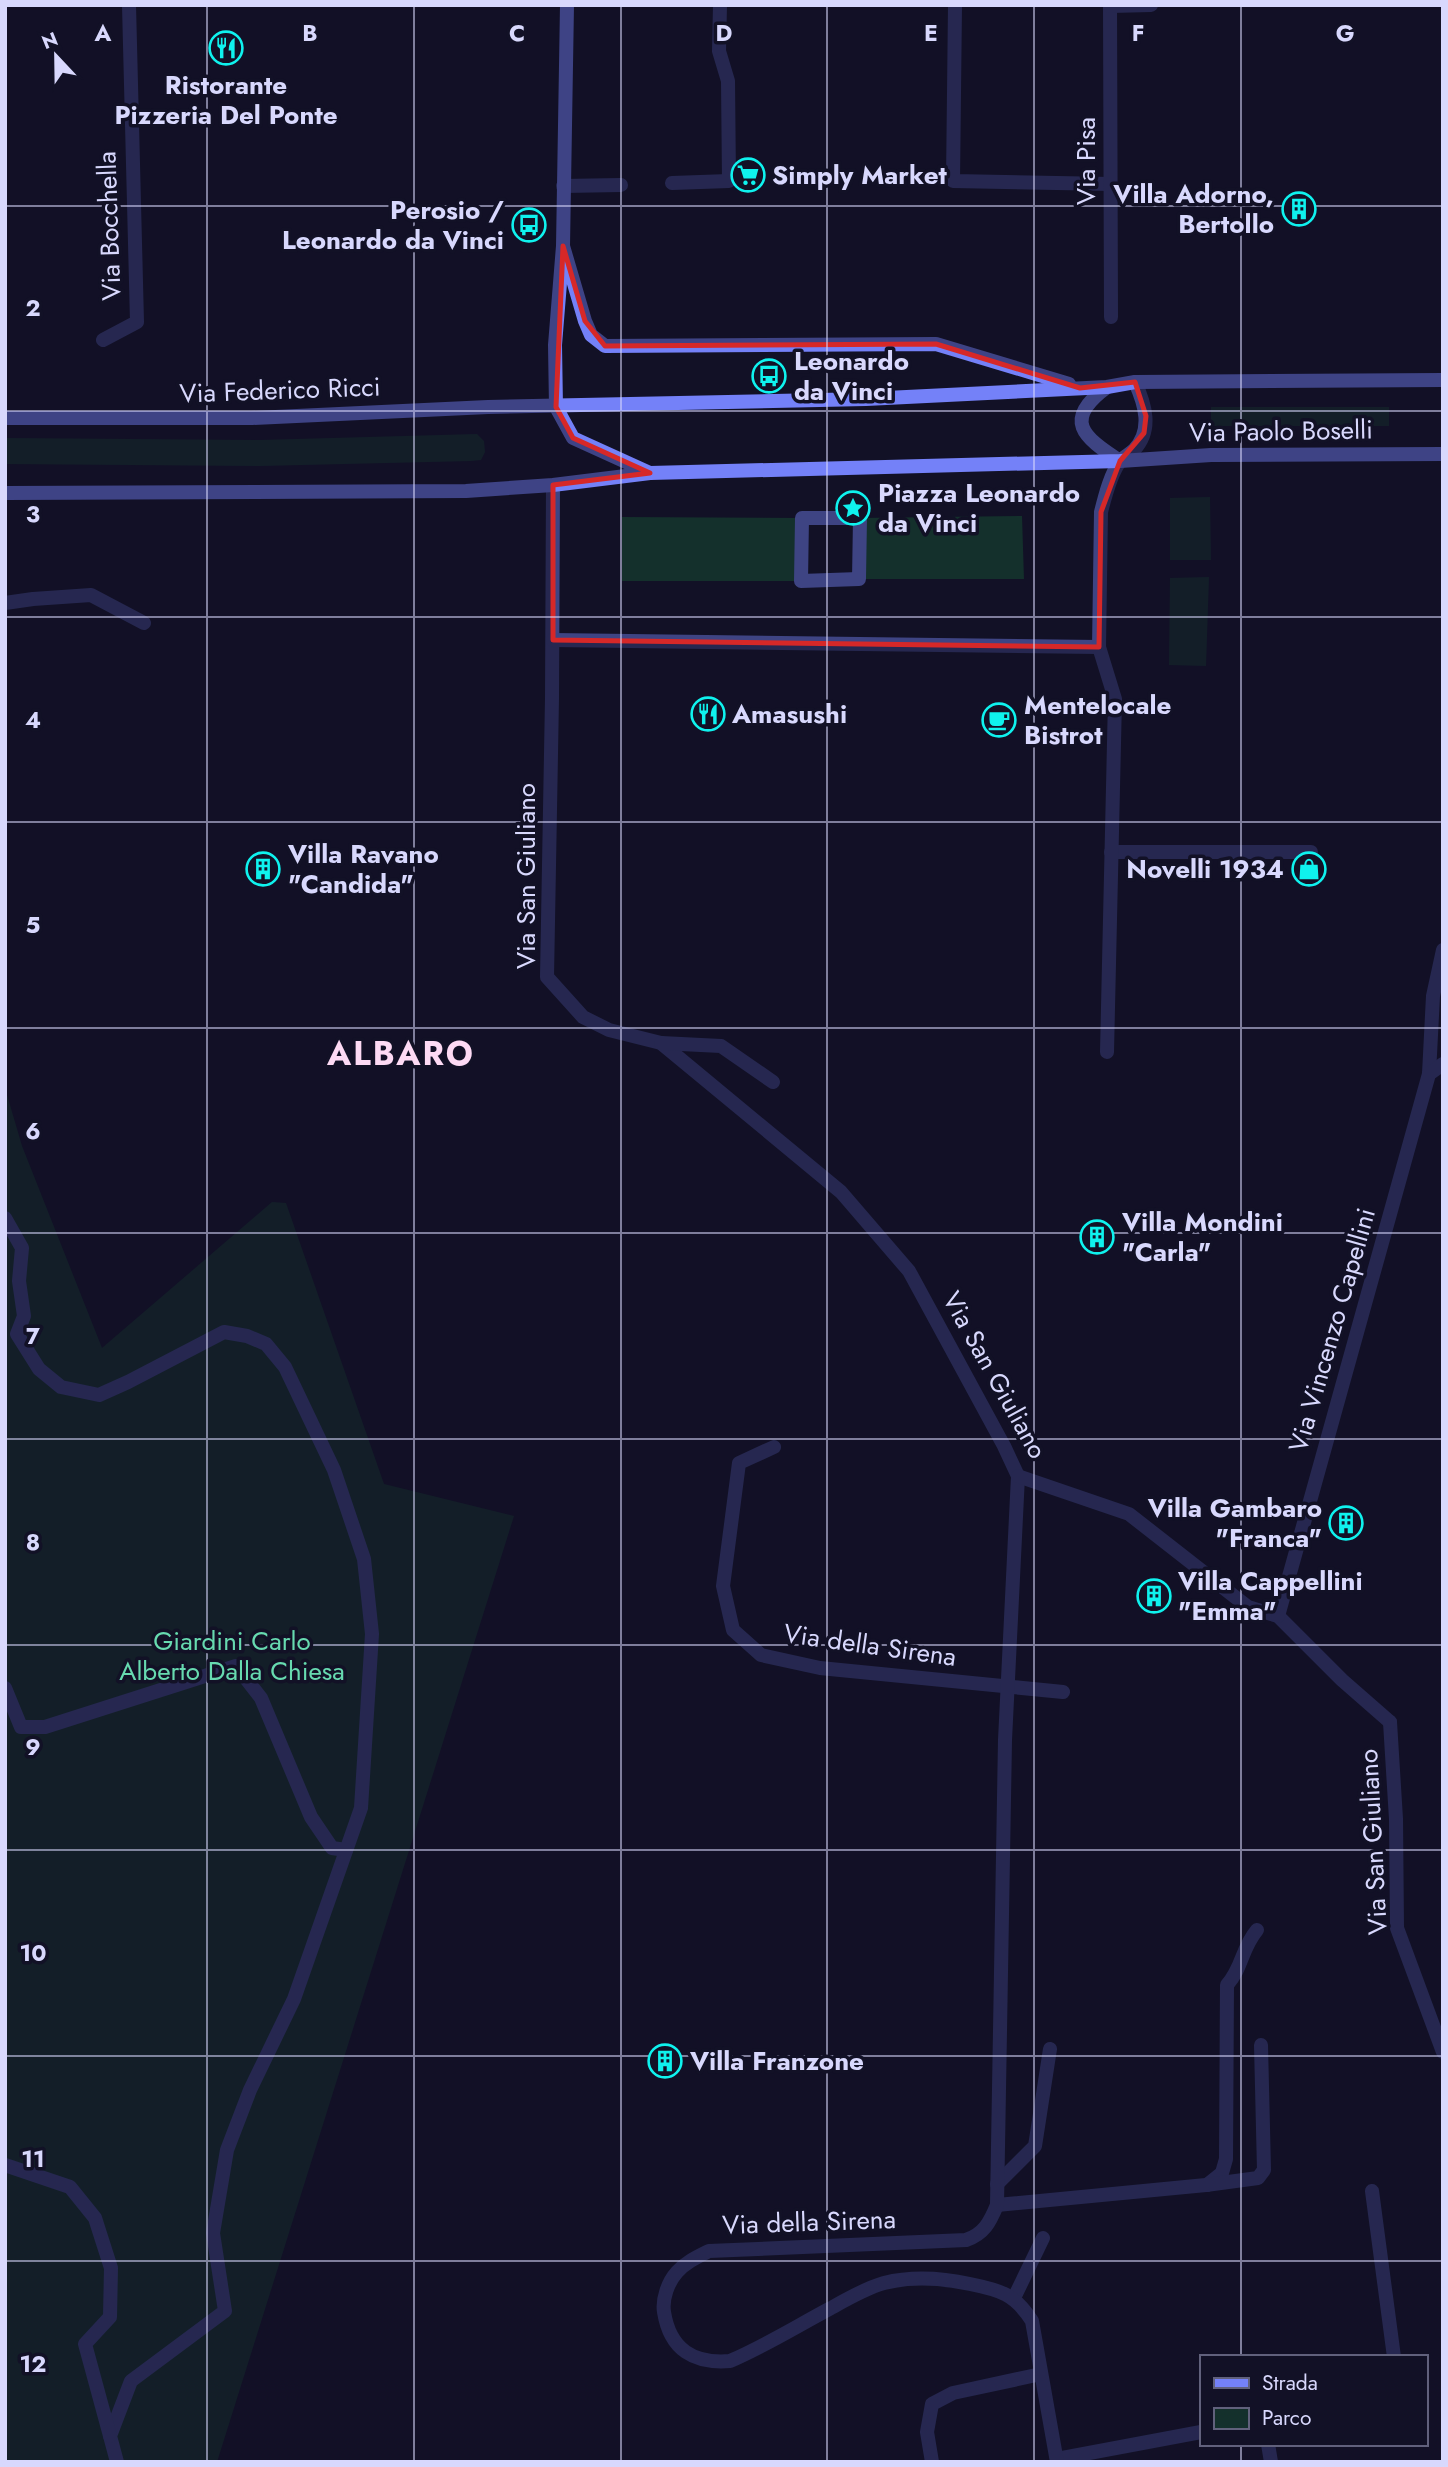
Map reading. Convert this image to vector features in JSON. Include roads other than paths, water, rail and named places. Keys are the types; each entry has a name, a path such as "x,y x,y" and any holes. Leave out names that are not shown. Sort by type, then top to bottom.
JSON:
{"main road":[{"path":"567,5 563,246 556,320 556,407 573,438 650,473"},
{"path":"563,246 585,321 591,335 605,346 936,344 1080,388"},
{"name":"Via Paolo Boselli","path":"1135,382 1443,380"},
{"path":"556,407 866,399 1107,387 1135,382"},
{"name":"Via Federico Ricci","path":"5,418 252,418 488,407 556,407"},
{"name":"Via Paolo Boselli","path":"1120,461 1211,455 1443,454"},
{"path":"5,493 466,491 553,485 650,473 1120,461"}],"street":[{"name":"Via Bocchella","path":"103,340 136,322 129,5"},
{"path":"673,183 729,181 728,81 719,51 720,5"},
{"path":"955,5 953,181 1111,184"},
{"path":"1110,6 1151,5"},
{"name":"Via Pisa","path":"1110,6 1111,317"},
{"path":"564,186 621,185"},
{"path":"1107,1052 1115,699 1099,647 1101,512 1120,461 1136,449 1144,433 1144,401 1135,382"},
{"path":"1107,387 1091,399 1083,412 1083,430 1092,442 1120,461"},
{"path":"553,485 553,640 1099,647"},
{"path":"802,518 860,518 859,579 801,581 802,518"},
{"path":"5,603 33,598 91,595 144,623"},
{"name":"Via San Giuliano","path":"553,640 547,977 583,1017 609,1030 661,1043 721,1046 773,1082"},
{"path":"1111,852 1311,852"},
{"name":"Via Vincenzo Capellini","path":"1278,1616 1429,1074 1433,996 1443,950"},
{"name":"Via San Giuliano","path":"661,1043 842,1192 909,1271 1018,1476 1129,1514 1248,1607 1278,1616 1342,1680 1390,1722 1396,1819 1397,1928 1443,2052"},
{"path":"1429,1074 1443,1064"},
{"path":"5,1218 22,1248 19,1281 24,1316 11,1338 39,1369 61,1387 99,1395 224,1332 247,1336 266,1344 285,1367 334,1470 364,1559 372,1634 361,1808 294,1999 250,2090 227,2150 213,2233 225,2311 131,2381 110,2435"},
{"name":"Via della Sirena","path":"774,1447 739,1463 723,1586 733,1630 761,1655 820,1668 1063,1692"},
{"path":"1018,1476 1007,1688 997,2205 1258,2178 1264,2170 1261,2045"},
{"path":"5,1688 21,1727 46,1727 236,1666 261,1698 311,1817 332,1848 346,1850"},
{"path":"1206,2185 1222,2173 1226,2159 1227,1985 1236,1974 1246,1942 1256,1930"},
{"path":"997,2184 1035,2146 1050,2049"},
{"path":"5,2165 70,2187 95,2218 111,2268 110,2317 85,2344 117,2462"},
{"path":"1372,2191 1394,2355"},
{"name":"Via della Sirena","path":"997,2205 984,2230 966,2240 709,2251 690,2261 676,2273 667,2290 663,2306 666,2323 671,2338 681,2349 712,2362 721,2362 748,2353 853,2296 883,2283 923,2278 959,2281 997,2289 1014,2298"},
{"path":"1043,2238 1014,2298 1032,2321 1057,2460 1200,2432"},
{"path":"932,2462 927,2432 932,2404 953,2393 1041,2374"}],"place":[{"name":"Ristorante Pizzeria Del Ponte","path":"226,48"},
{"name":"Simply Market","path":"748,175"},
{"name":"Villa Adorno, Bertollo","path":"1299,209"},
{"name":"Perosio / Leonardo da Vinci","path":"529,225"},
{"name":"Leonardo da Vinci","path":"769,376"},
{"name":"Piazza Leonardo da Vinci","path":"853,508"},
{"name":"Amasushi","path":"708,714"},
{"name":"Mentelocale Bistrot","path":"999,720"},
{"name":"Villa Ravano \"Candida\"","path":"263,869"},
{"name":"Novelli 1934","path":"1309,869"},
{"name":"Villa Mondini \"Carla\"","path":"1097,1237"},
{"name":"Villa Gambaro \"Franca\"","path":"1346,1523"},
{"name":"Villa Cappellini \"Emma\"","path":"1154,1596"},
{"name":"Villa Franzone","path":"665,2061"}],"district":[{"name":"ALBARO","path":"401,1053"}],"park label":[{"name":"Giardini Carlo Alberto Dalla Chiesa","path":"232,1656"}]}
